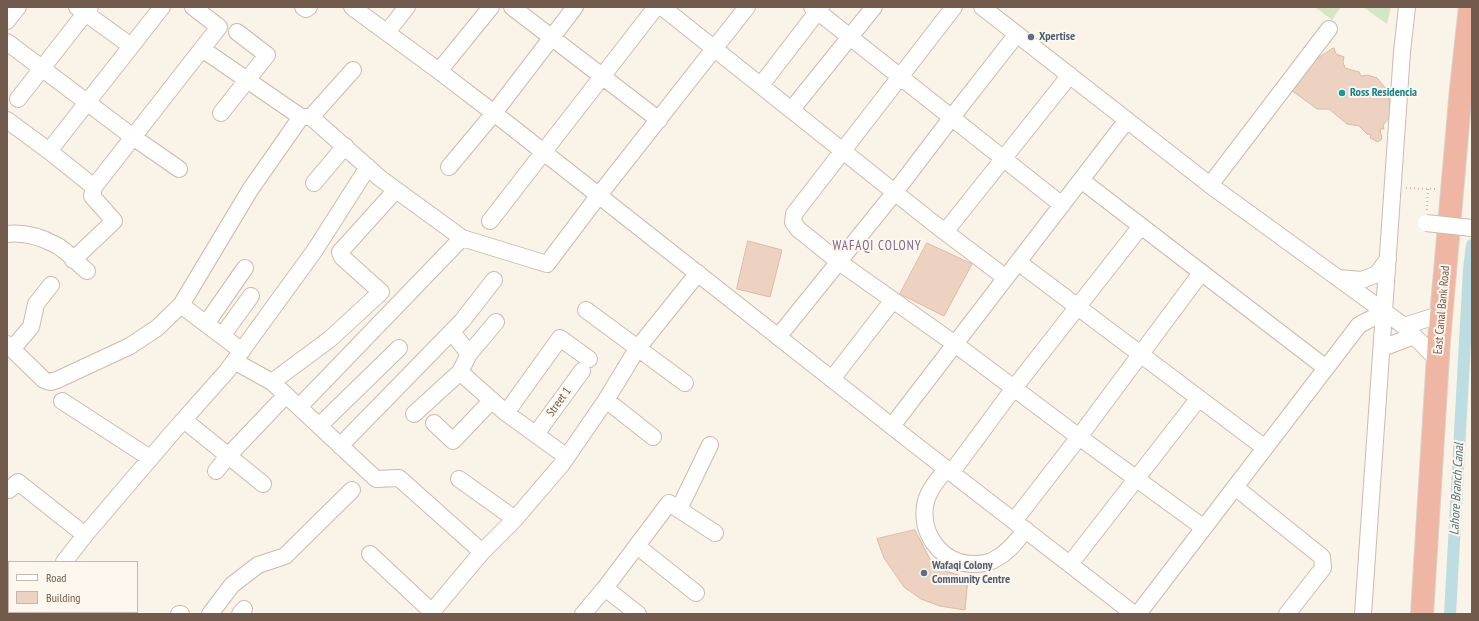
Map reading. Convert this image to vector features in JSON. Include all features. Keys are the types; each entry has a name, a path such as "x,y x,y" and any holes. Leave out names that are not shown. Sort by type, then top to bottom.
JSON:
{"highway":[{"name":"East Canal Bank Road","path":"1422,614 1438,360 1461,89 1470,7"}],"street":[{"path":"7,21 18,7"},
{"path":"49,151 162,7"},
{"path":"73,260 114,220 92,196 94,187 219,27 193,7"},
{"path":"303,7 306,9 309,7"},
{"path":"352,7 494,113 542,153 698,273 778,338 1134,614"},
{"path":"387,32 407,7"},
{"path":"439,71 491,7"},
{"path":"512,7 659,120"},
{"path":"449,167 494,113 575,7"},
{"path":"490,221 656,7"},
{"path":"662,7 945,232 1006,278"},
{"path":"202,49 247,80 306,117 345,146 396,190 462,238 547,264 747,7"},
{"path":"792,109 874,7"},
{"path":"954,7 794,214 793,222 798,229 839,262 955,344 1080,438 1204,528"},
{"path":"982,7 1210,184 1409,331 1438,360"},
{"path":"1363,614 1402,52 1407,7"},
{"path":"761,85 817,8 850,37 1062,205"},
{"path":"18,99 84,9 131,46"},
{"path":"1210,184 1328,29"},
{"path":"221,113 267,55 237,32"},
{"path":"778,338 895,192 1017,34"},
{"path":"7,42 133,138 179,169"},
{"path":"51,285 36,304 31,327 10,346 44,380 50,382 130,346 157,328 181,306 250,190 306,117 353,70"},
{"path":"945,232 1070,75"},
{"path":"7,120 94,187"},
{"path":"892,426 1127,120"},
{"path":"314,183 345,146"},
{"path":"65,561 84,535 227,371 315,250 368,167"},
{"path":"1081,180 1326,368"},
{"path":"272,382 330,339 381,292 342,256 340,252 396,190"},
{"path":"1426,223 1472,228"},
{"path":"1141,226 949,471 932,488 925,505 926,524 934,544 948,558 965,564 983,564 997,558 1011,547 1020,526 1080,438 1201,273"},
{"path":"7,234 27,234 57,245 87,271"},
{"path":"299,407 462,238"},
{"path":"1336,277 1362,280 1377,274 1388,259"},
{"path":"1018,262 1265,448"},
{"path":"206,324 245,268"},
{"path":"370,554 431,613 482,552 515,519 567,457 606,400 637,349 698,273"},
{"path":"340,446 452,332 494,280"},
{"path":"222,336 251,296"},
{"path":"832,379 893,300"},
{"path":"181,306 222,336 238,356 272,382 376,479 399,478 482,552"},
{"path":"586,310 685,384"},
{"path":"1138,614 1359,325 1384,312"},
{"path":"1382,348 1409,331 1442,314"},
{"path":"414,414 460,372 469,354 496,322"},
{"path":"452,332 469,354"},
{"name":"Street 1","path":"506,413 560,338 586,365 536,434"},
{"path":"319,426 400,348"},
{"path":"460,372 506,413 567,457"},
{"path":"216,471 228,456 286,395"},
{"path":"1070,564 1199,398"},
{"path":"434,423 453,441 492,400"},
{"path":"606,400 653,436"},
{"path":"62,401 150,458"},
{"path":"184,420 263,484"},
{"path":"679,509 710,445"},
{"path":"459,479 515,519"},
{"path":"7,489 9,490 18,482 84,535"},
{"path":"1235,487 1322,557 1323,568 1287,614"},
{"path":"210,614 232,585 258,565 285,556 352,490"},
{"path":"583,614 605,588 670,503 715,533"},
{"path":"637,546 696,593"},
{"path":"605,588 638,614"}],"path":[{"path":"1393,187 1452,190"},
{"path":"1426,223 1428,189"}],"green space":[{"path":"1315,7 1341,7 1332,20"},
{"path":"1363,7 1391,7 1387,24"}],"building":[{"name":"Ross Residencia","path":"1334,48 1336,54 1344,57 1343,62 1345,68 1359,72 1361,76 1368,75 1377,78 1387,90 1391,116 1383,125 1384,129 1380,129 1382,139 1378,142 1370,138 1371,135 1367,134 1359,126 1347,124 1329,109 1317,109 1291,90 1315,60"},
{"path":"748,241 782,250 770,297 737,289"},
{"path":"927,243 972,264 944,316 900,294"},
{"name":"Wafaqi Colony Community Centre","path":"915,530 931,561 939,569 968,578 965,610 940,606 921,599 904,587 884,558 877,539"}],"waterway":[{"name":"Lahore Branch Canal","path":"1450,614 1469,269 1472,245"}],"place":[{"name":"Xpertise","path":"1031,37"},
{"name":"Ross Residencia","path":"1342,93"},
{"name":"Wafaqi Colony Community Centre","path":"924,573"}],"district":[{"name":"WAFAQI COLONY","path":"877,246"}]}
